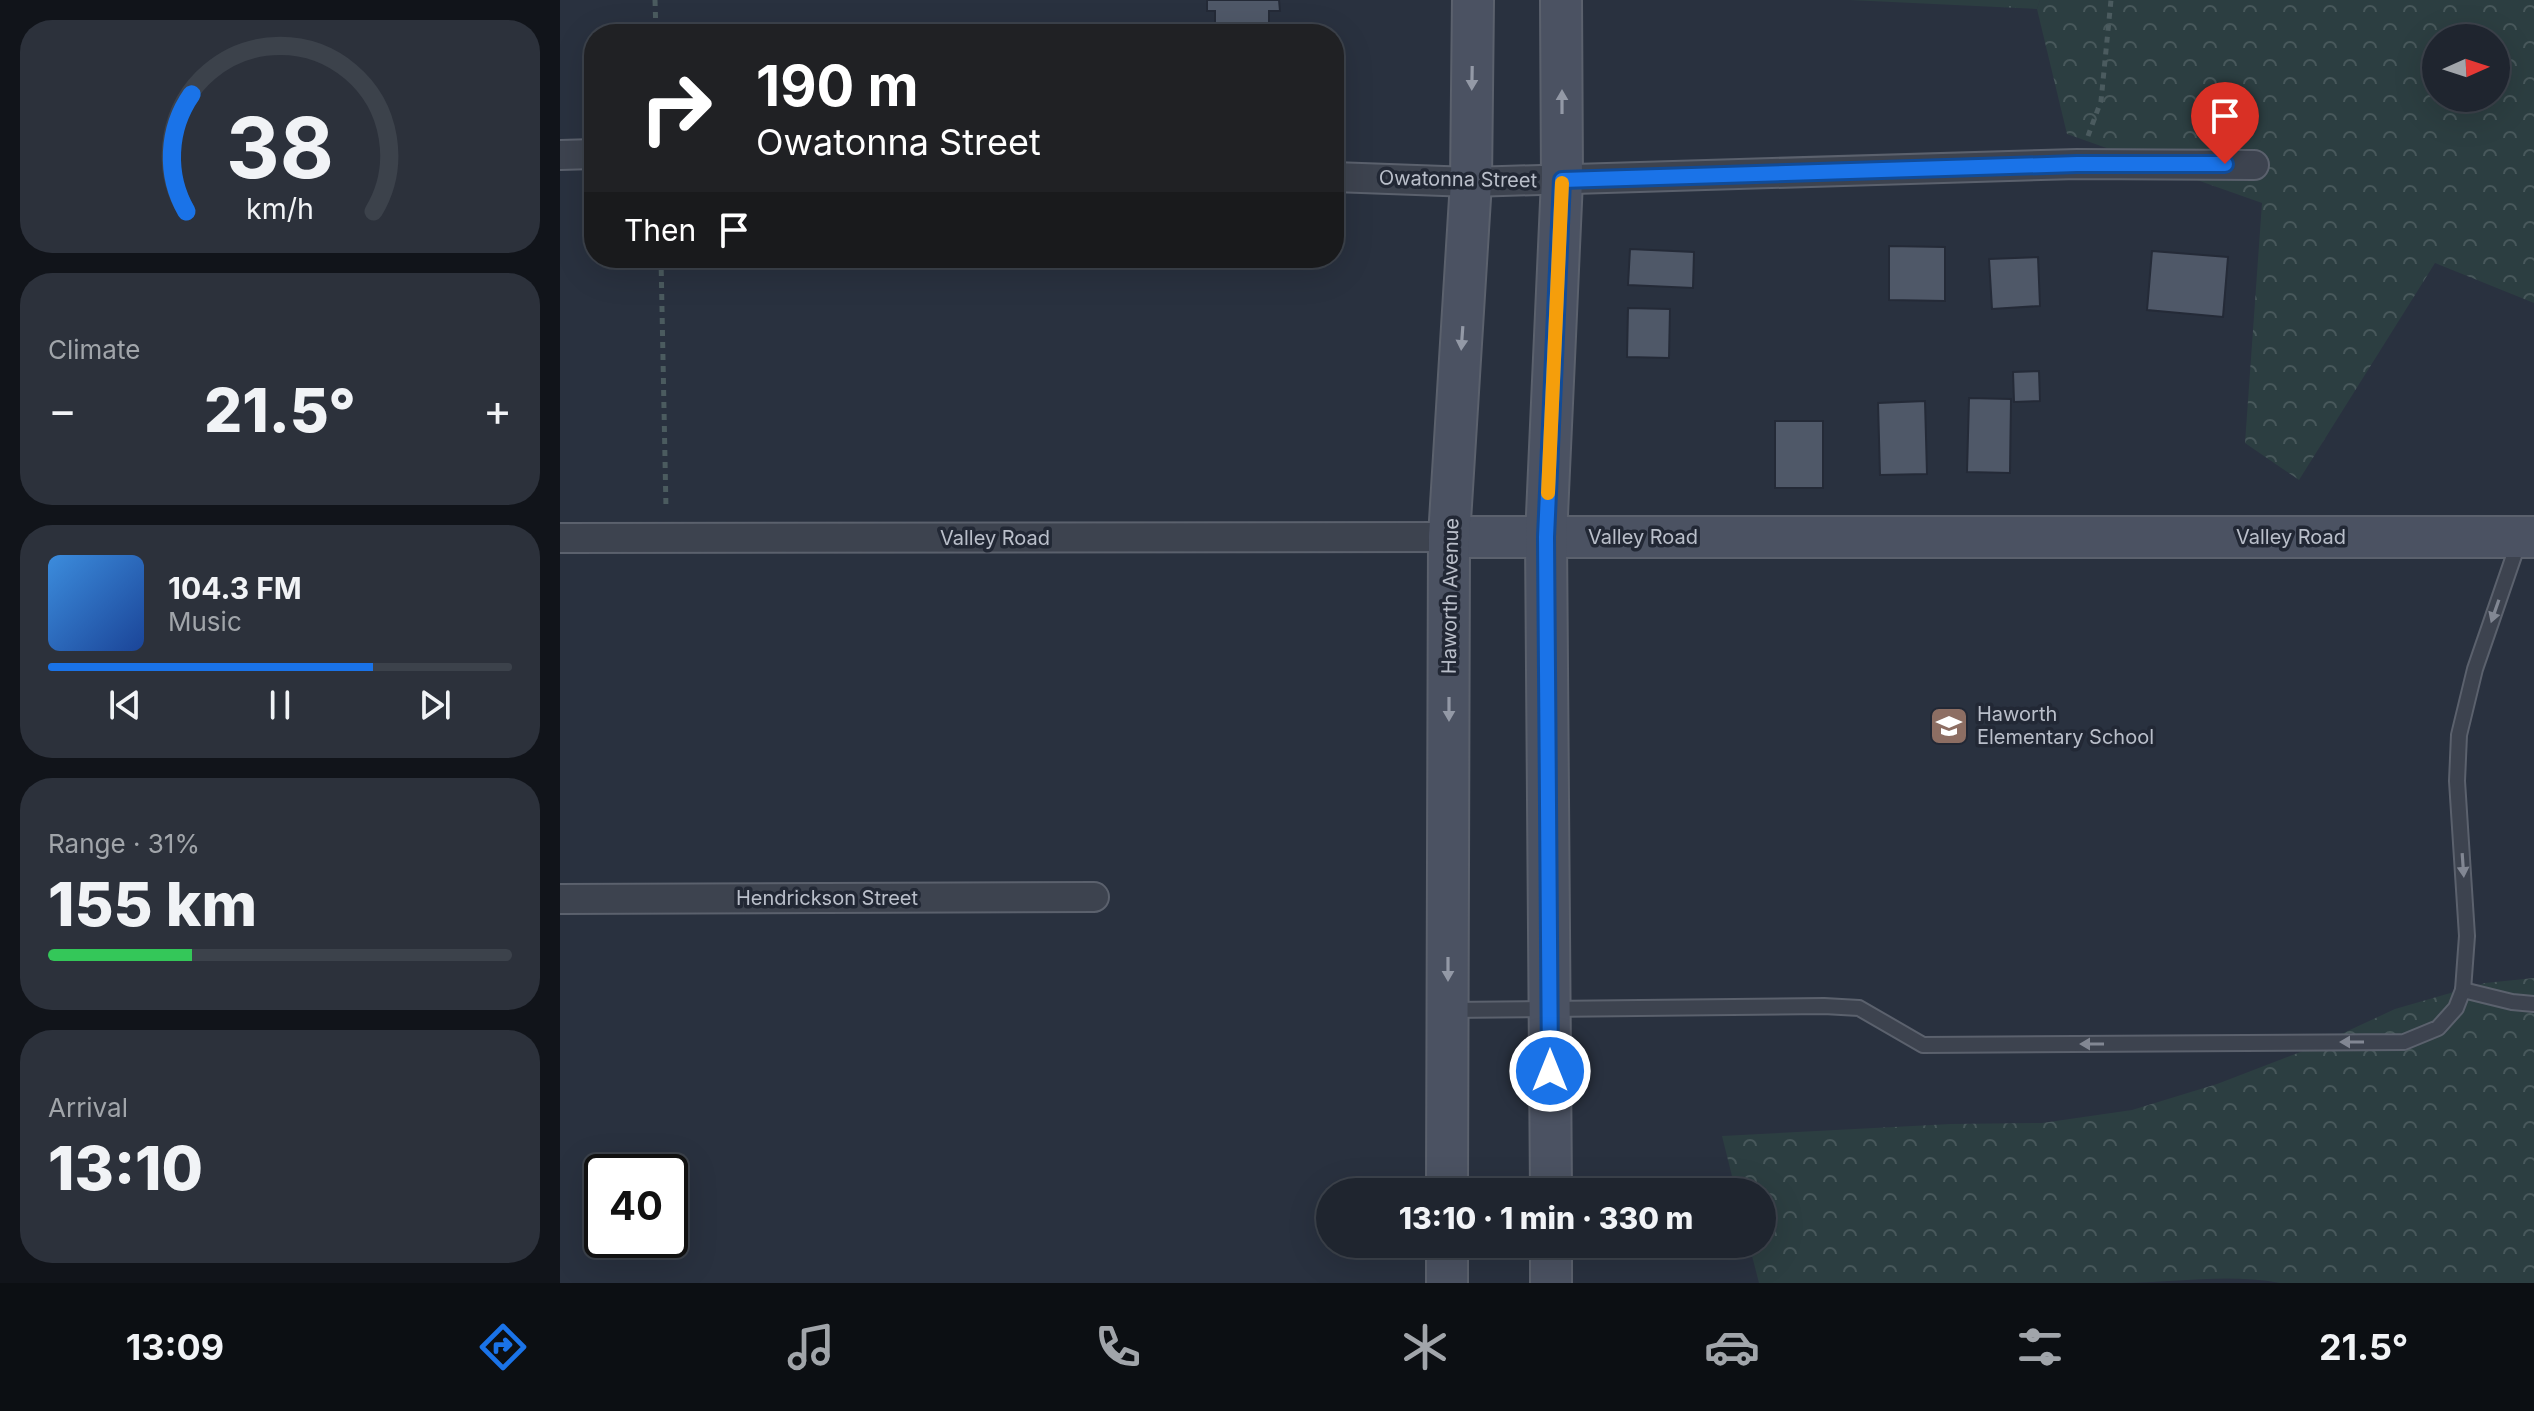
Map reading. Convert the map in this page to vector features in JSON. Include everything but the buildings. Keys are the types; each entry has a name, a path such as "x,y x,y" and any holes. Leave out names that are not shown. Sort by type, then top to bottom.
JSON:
{"street":[{"name":"Haworth Avenue","path":"1447,1178 1449,537 1471,182 1473,0"},
{"path":"1551,1178 1546,537 1562,180 1561,0"},
{"path":"560,155 584,154"},
{"name":"Owatonna Street","path":"1344,177 1471,182 2077,164 2254,165"},
{"name":"Valley Road","path":"560,538 2527,537"},
{"name":"Hendrickson Street","path":"560,899 1094,897"},
{"path":"1447,1258 1447,1283"},
{"path":"1551,1258 1551,1283"}],"lane":[{"path":"1448,1010 1859,1008 1923,1045 2404,1042 2438,1028 2456,1008 2463,990 2467,936 2457,781 2459,735 2475,669 2527,537"},
{"path":"2463,990 2534,1004"}],"path":[{"path":"655,0 656,24"},
{"path":"2077,164 2101,101 2111,0"},
{"path":"661,268 667,538"}],"green space":[{"path":"1850,0 2040,0 2037,9"},
{"path":"2040,0 2534,0 2534,303 2435,263 2299,480 2245,443 2262,203 2067,134 2037,9"},
{"path":"2534,978 2534,1283 2280,1283 2220,1279 2121,1283 1759,1283 1753,1258 1776,1258 1776,1178 1732,1178 1722,1136 1951,1124 2042,1123 2132,1110 2217,1084 2311,1048 2395,1009 2485,983"}],"slow traffic":[{"path":"1548,493 1562,183"}],"place":[{"name":"Haworth Elementary School","path":"1949,726"}],"route":[{"path":"1550,1071 1546,537 1562,180 2077,164 2225,164"}]}
